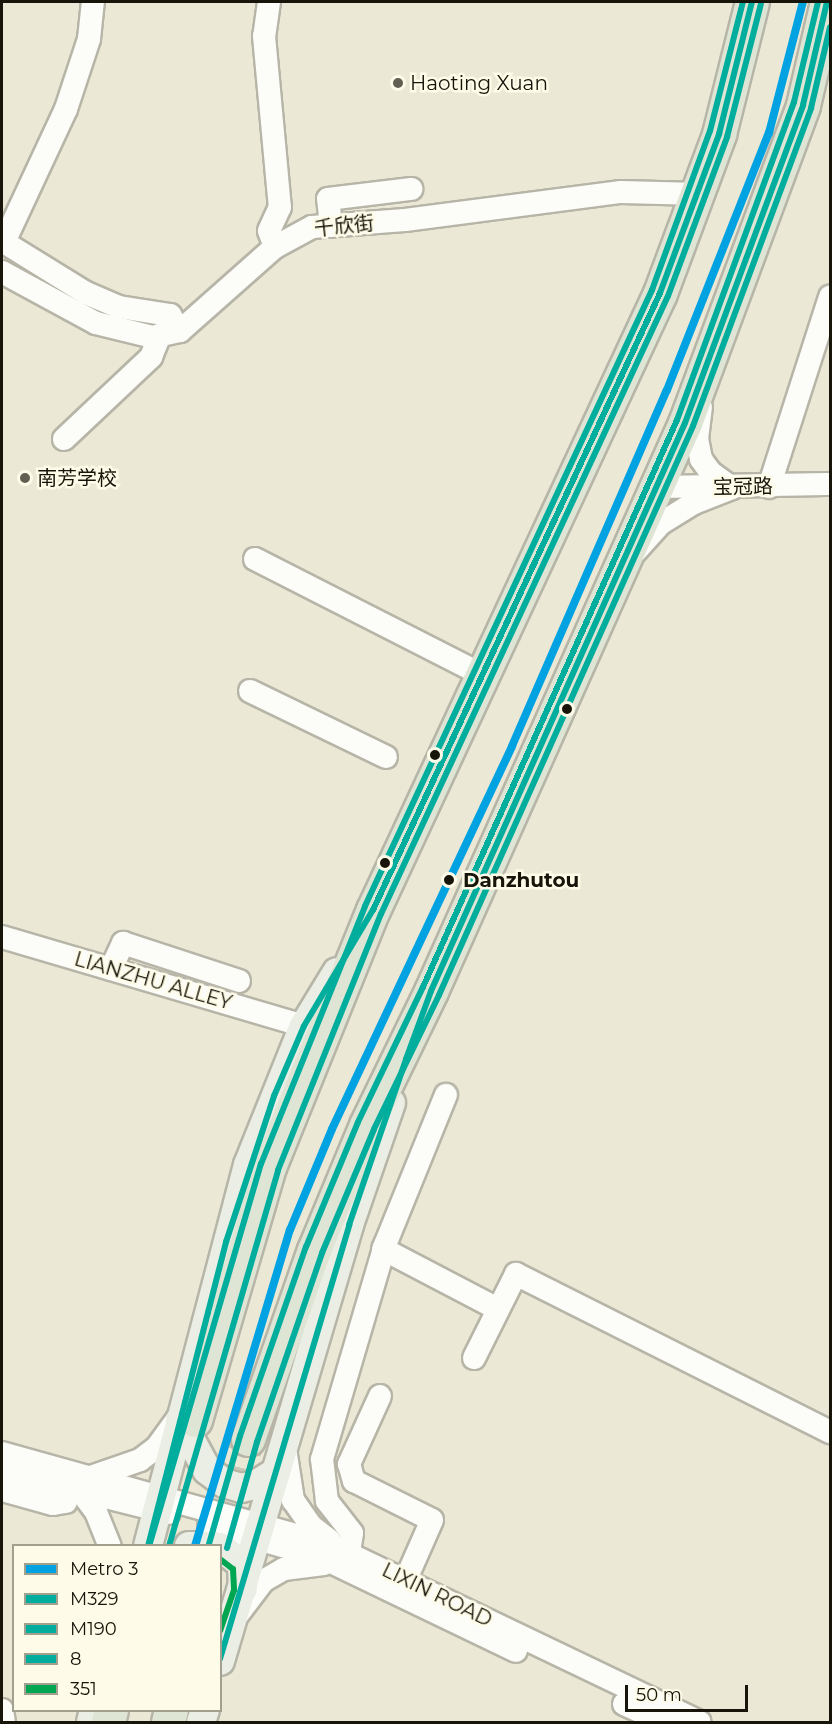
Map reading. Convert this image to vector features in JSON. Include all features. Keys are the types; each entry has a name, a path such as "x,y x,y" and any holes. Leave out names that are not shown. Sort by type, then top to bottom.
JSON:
{"highway":[{"path":"187,1415 269,1167 373,910 660,293 700,194 752,2"},
{"path":"248,1439 319,1239 366,1125 431,991 607,598 709,362 803,105 826,2"}],"main road":[{"path":"148,1544 187,1415 248,1165 304,1026 373,910"},
{"path":"222,1655 243,1591 258,1532 349,1226 431,991"},
{"path":"187,1415 207,1470 224,1483 248,1486 276,1472"},
{"path":"222,1549 242,1564 243,1591"}],"street":[{"path":"64,439 151,357 170,333 170,315 119,307 86,293 3,242 66,109 89,39 93,2"},
{"path":"269,2 264,36 280,207 269,231 274,247"},
{"path":"331,226 328,199 411,189"},
{"name":"千欣街","path":"170,333 274,247 312,227 621,192 700,194"},
{"path":"2,272 96,323 170,333"},
{"path":"769,487 831,297"},
{"path":"709,362 697,439 711,473 732,488"},
{"name":"宝冠路","path":"656,487 732,488 831,484"},
{"path":"607,598 640,544 660,524 694,503 732,488"},
{"path":"255,559 483,675"},
{"path":"250,691 386,757"},
{"name":"LIANZHU ALLEY","path":"2,937 304,1026"},
{"path":"111,969 123,943 238,981"},
{"path":"231,1628 246,1601 275,1574 341,1555 352,1533 327,1501 322,1459 383,1249 446,1095"},
{"path":"383,1249 498,1309"},
{"path":"474,1358 516,1274 831,1432"},
{"path":"380,1396 349,1464 354,1481 432,1520 405,1579"},
{"path":"2,1490 53,1504 140,1460 157,1447 187,1415"},
{"path":"289,1427 286,1461 293,1500 311,1526 341,1555"},
{"path":"2,1454 79,1490 96,1512 110,1544"},
{"path":"2,1471 79,1490"},
{"name":"LIXIN ROAD","path":"79,1490 159,1502 341,1555 405,1579 622,1694 663,1722"},
{"name":"LIXIN ROAD","path":"341,1555 622,1694 700,1722"},
{"path":"2,1708 4,1722"}],"tunnel":[{"path":"219,1544 248,1439"}],"metro line":[{"name":"3","path":"196,1544 290,1230 332,1129 512,746 667,390 769,133 803,2"}],"transit line":[{"name":"8","path":"150,1543 261,1164 365,906 652,290 710,131 743,2"},
{"name":"M329","path":"149,1544 226,1242 274,1096 304,1026 373,910 660,293 719,134 752,2"},
{"name":"8","path":"209,1544 240,1436 306,1247 358,1122 423,987 677,420 794,102 818,2"},
{"name":"M329","path":"222,1652 349,1225 406,1059 431,991 685,423 803,105 827,2"},
{"name":"M190","path":"170,1544 278,1170 381,914 668,296 727,137 761,4"},
{"name":"M190","path":"227,1548 257,1442 322,1253 374,1129 439,995 693,426 811,108 830,27"},
{"name":"351","path":"222,1561 233,1569 234,1590 222,1625"}],"place":[{"name":"Haoting Xuan","path":"398,83"},
{"name":"南芳学校","path":"25,478"},
{"name":"Danzhutou","path":"449,880"}]}
